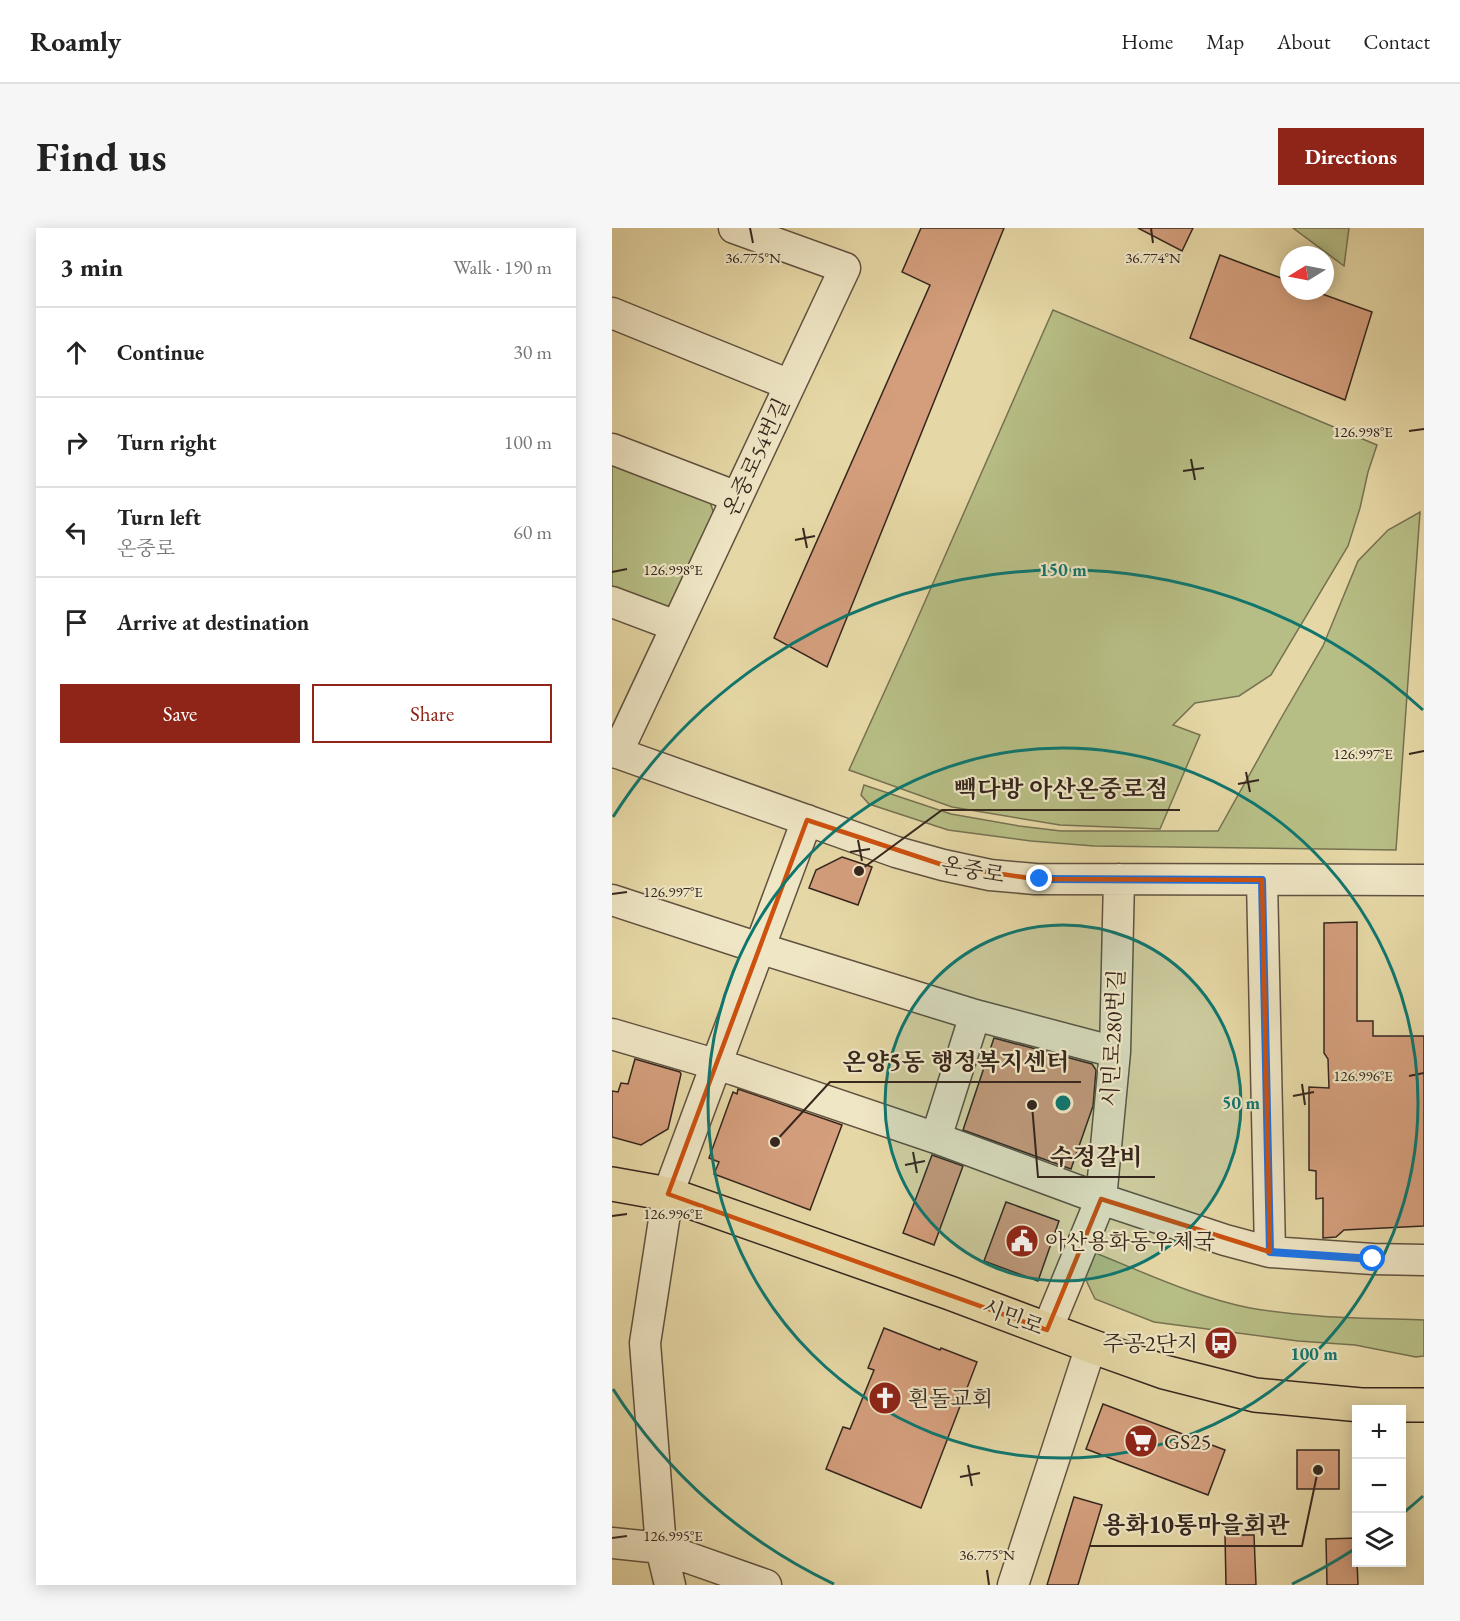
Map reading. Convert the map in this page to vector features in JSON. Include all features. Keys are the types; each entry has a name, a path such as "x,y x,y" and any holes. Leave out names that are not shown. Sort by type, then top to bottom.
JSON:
{"main road":[{"name":"시민로","path":"612,1184 668,1194 950,1293 1164,1372 1255,1395 1361,1405 1424,1405"}],"street":[{"name":"온중로54번길","path":"614,752 845,268 734,228"},
{"path":"612,313 790,385"},
{"path":"612,449 737,496"},
{"path":"612,602 676,626"},
{"name":"온중로","path":"614,752 896,852 943,866 990,874 1035,879 1424,880"},
{"path":"670,1585 661,1548 645,1343 668,1194 807,820"},
{"name":"시민로280번길","path":"1047,1330 1101,1199 1114,1052 1119,879"},
{"path":"1262,880 1270,1252"},
{"path":"612,900 975,1015 1114,1052"},
{"path":"936,1138 975,1015"},
{"path":"612,1034 716,1064 936,1138 1101,1199 1225,1240 1270,1252 1424,1260"},
{"path":"1013,1585 1091,1346"},
{"path":"612,1543 661,1548 766,1585"}],"highlighted area":[{"path":"807,820 943,865 1035,879 1262,880 1270,1252 1101,1199 1047,1330 668,1194"}],"green space":[{"path":"1293,228 1349,228 1344,266 1334,259 1334,246 1317,246"},
{"path":"1053,310 1377,445 1348,546 1271,675 1239,696 1195,703 1173,725 1200,735 1160,829 1060,825 952,807 849,770"},
{"path":"612,460 710,502 714,514 671,606 658,608 612,591"},
{"path":"1420,512 1396,850 1094,846 1031,841 948,830 869,804 861,795 864,785 951,814 1061,831 1218,831 1323,646 1358,561 1388,530"},
{"path":"1093,1252 1151,1276 1230,1304 1315,1316 1424,1320 1424,1356 1416,1357 1355,1345 1298,1341 1154,1322 1095,1299 1084,1276"}],"building":[{"path":"921,228 1004,228 827,667 774,638 930,285 902,272"},
{"path":"1138,228 1193,228 1182,251"},
{"path":"1220,255 1280,278 1280,300 1334,298 1372,312 1345,400 1190,338"},
{"path":"842,857 872,867 858,905 809,888 816,870"},
{"path":"1357,922 1357,1021 1373,1021 1373,1036 1424,1036 1424,1226 1344,1230 1336,1237 1323,1238 1323,1198 1316,1199 1316,1171 1309,1170 1309,1087 1329,1088 1328,1059 1324,1053 1324,923"},
{"path":"994,1038 1092,1064 1096,1070 1093,1106 1071,1169 963,1130"},
{"path":"635,1059 681,1074 668,1129 641,1145 612,1137 612,1091 618,1092 621,1083 628,1084"},
{"path":"738,1089 842,1125 810,1210 714,1174 719,1162 709,1158 733,1092 737,1094"},
{"path":"932,1155 963,1166 934,1245 903,1233"},
{"name":"아산용화동우체국","path":"1006,1202 1059,1221 1038,1281 984,1261"},
{"path":"884,1328 977,1362 921,1508 826,1469 843,1427 850,1429 874,1370 868,1368"},
{"path":"1103,1404 1225,1450 1208,1495 1086,1449"},
{"path":"1297,1450 1339,1450 1339,1489 1297,1489"},
{"path":"1074,1497 1102,1505 1078,1585 1047,1585"},
{"path":"1225,1535 1254,1535 1256,1585 1226,1585"},
{"path":"1352,1538 1352,1567 1357,1567 1358,1585 1327,1585 1326,1539"}],"place":[{"name":"빽다방 아산온중로점","path":"859,871"},
{"name":"수정갈비","path":"1032,1105"},
{"name":"온양5동 행정복지센터","path":"775,1142"},
{"name":"아산용화동우체국","path":"1022,1241"},
{"name":"주공2단지","path":"1221,1343"},
{"name":"흰돌교회","path":"885,1398"},
{"name":"GS25","path":"1141,1441"},
{"name":"용화10통마을회관","path":"1318,1470"}],"route":[{"path":"1040,879 1262,880 1270,1252 1373,1259"}]}
